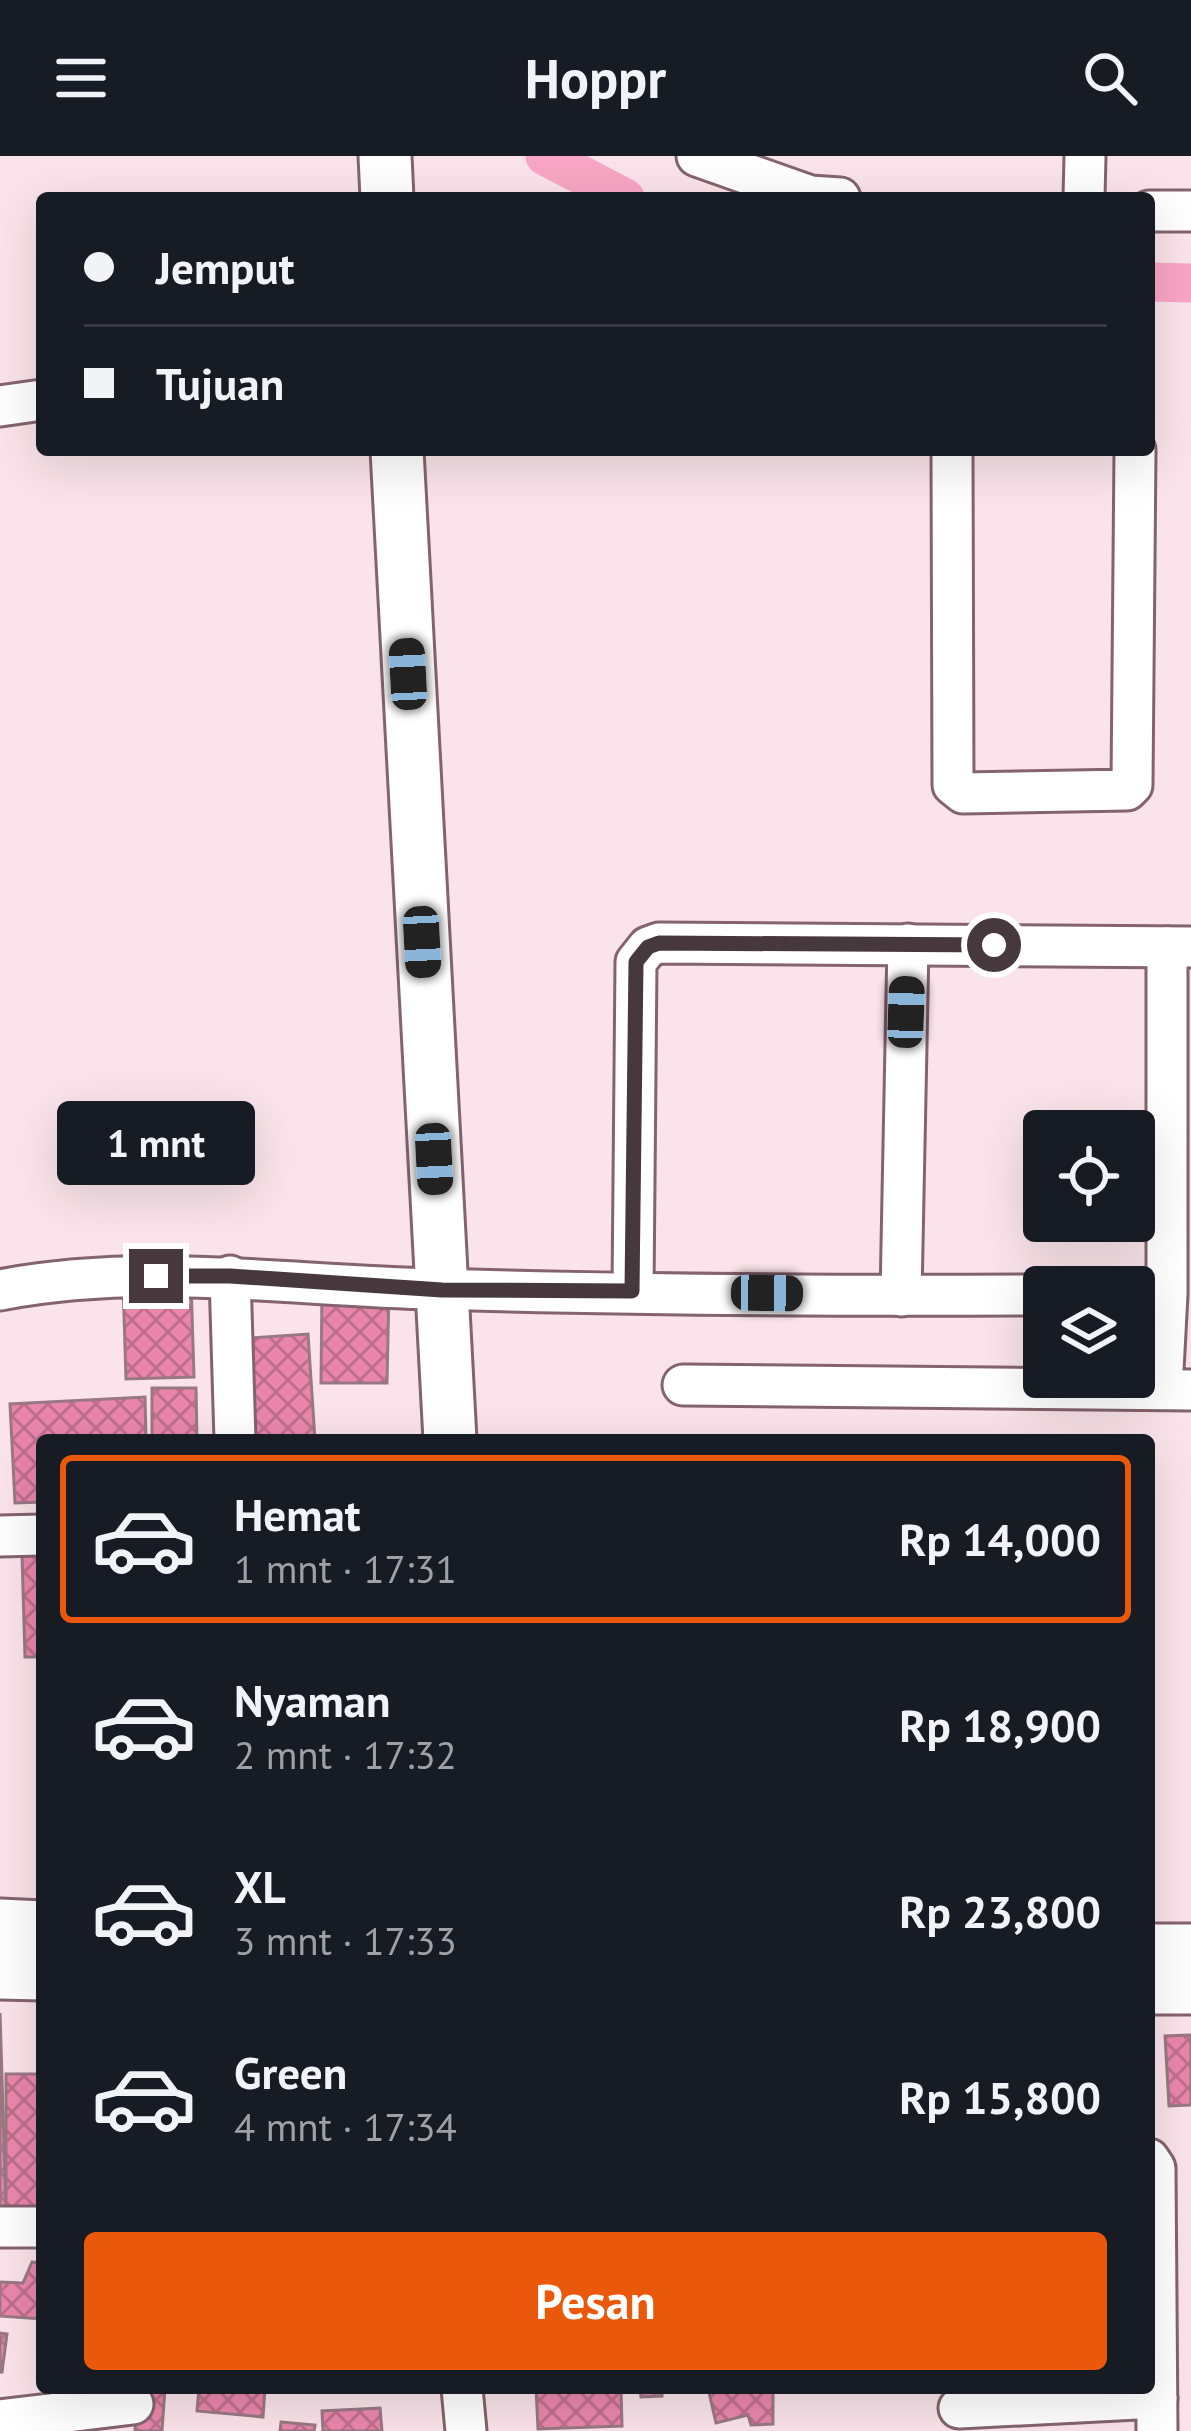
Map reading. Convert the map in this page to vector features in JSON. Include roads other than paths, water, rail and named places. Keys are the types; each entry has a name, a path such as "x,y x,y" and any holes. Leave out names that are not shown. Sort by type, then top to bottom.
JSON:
{"main road":[{"path":"385,156 387,192"},
{"path":"397,456 451,1434"},
{"path":"0,1925 36,1927"},
{"path":"1155,1950 1191,1950"},
{"path":"0,1973 36,1974"},
{"path":"1155,1988 1191,1988"}],"street":[{"path":"697,156 799,192"},
{"path":"1084,192 1085,156"},
{"path":"1155,211 1191,211"},
{"path":"0,406 36,401"},
{"path":"952,456 953,785 963,793 1127,790 1132,785 1135,456"},
{"path":"632,1291 636,962 640,954 659,943 1179,946 1164,1294 1177,1389 683,1385"},
{"path":"901,1295 908,944"},
{"path":"0,1290 119,1276 230,1276 442,1290 1023,1295"},
{"path":"230,1276 236,1434"},
{"path":"0,1536 36,1534"},
{"path":"0,2227 36,2227"},
{"path":"959,2409 1157,2414 1155,2373"},
{"path":"463,2394 466,2431"},
{"path":"0,2420 133,2408"}],"waterway":[{"path":"545,156 614,192"},
{"path":"1155,282 1191,283"}]}
